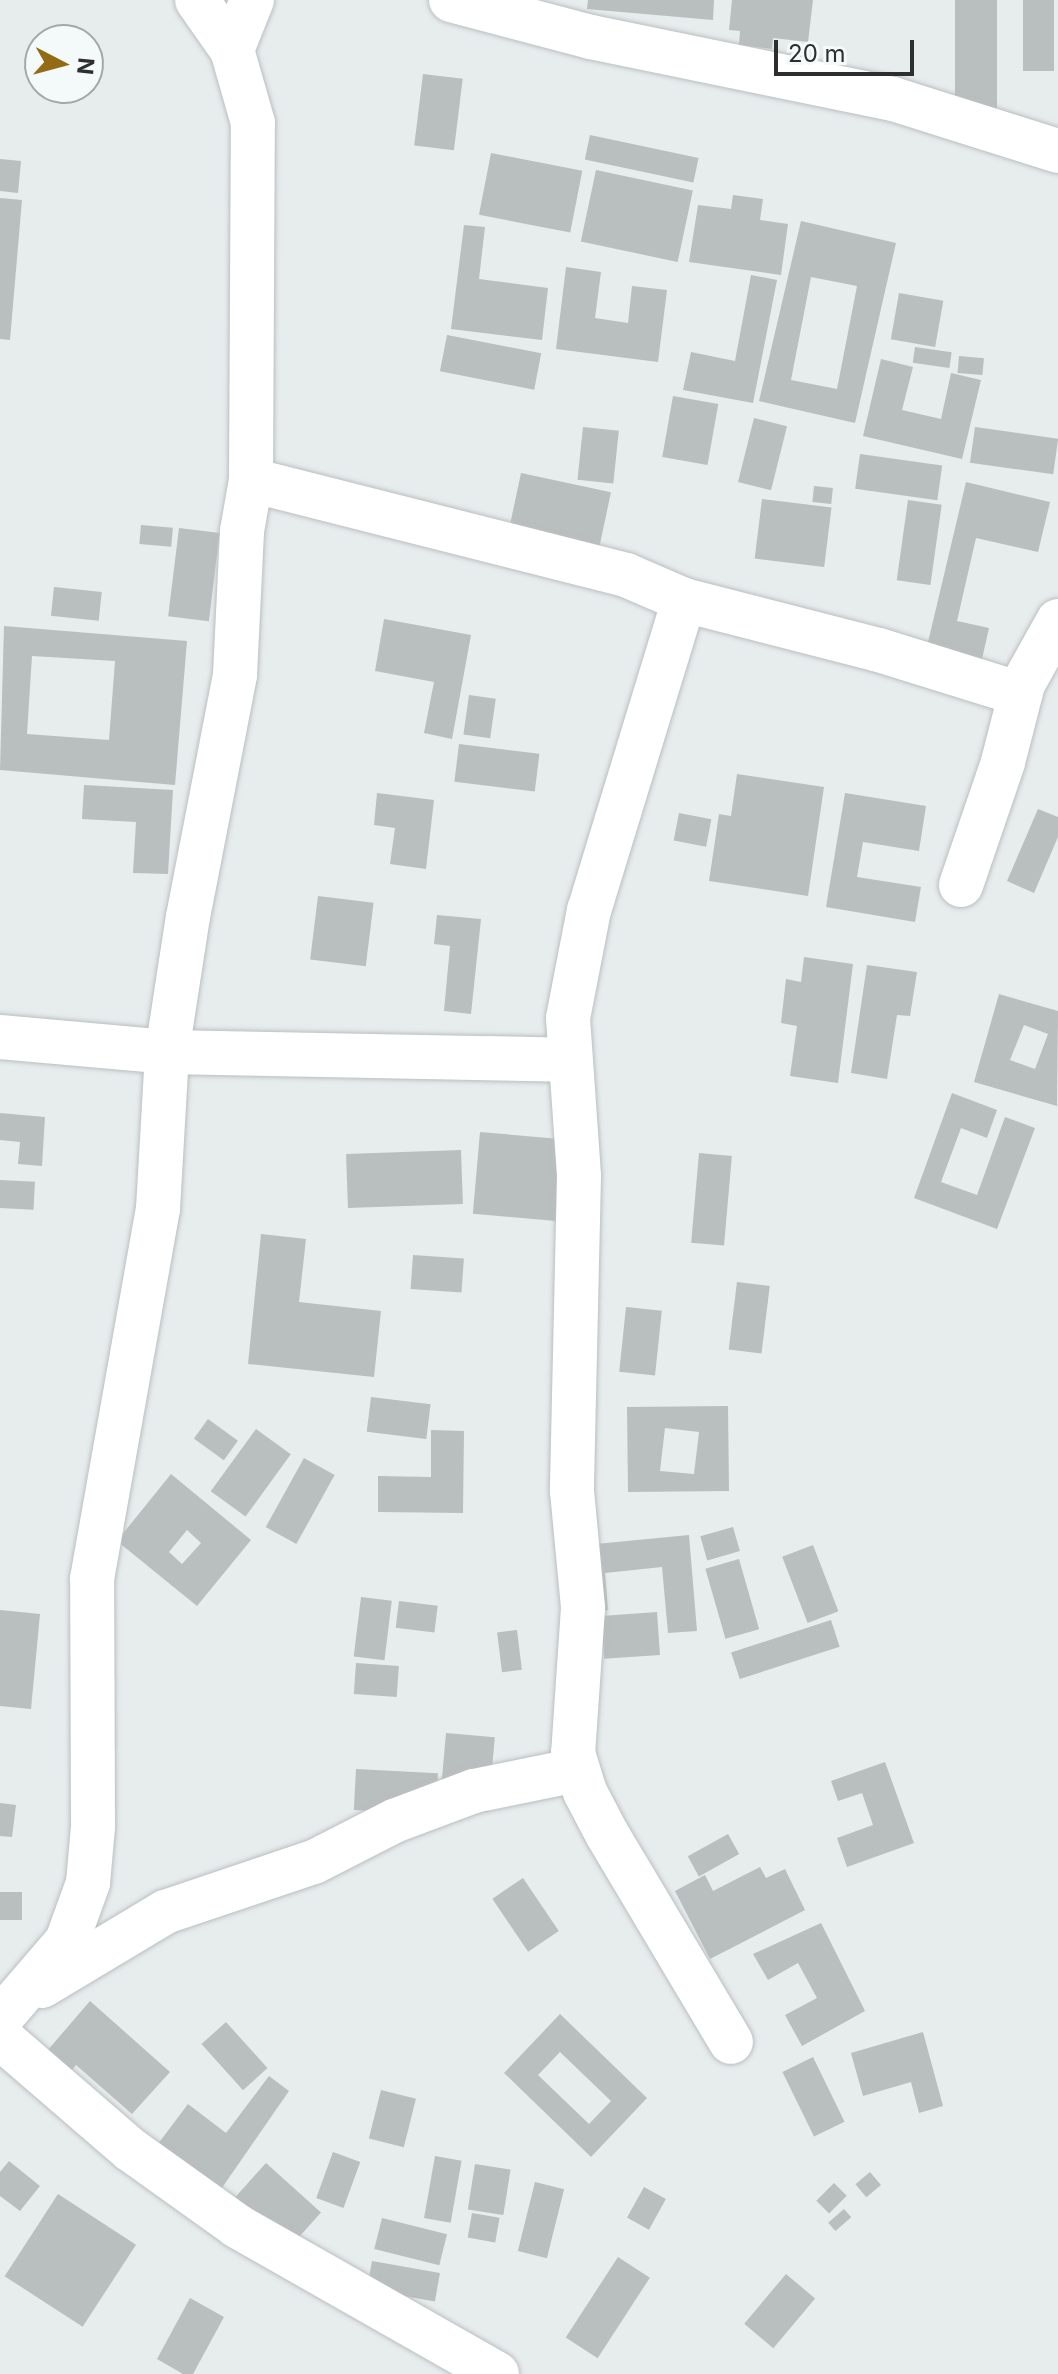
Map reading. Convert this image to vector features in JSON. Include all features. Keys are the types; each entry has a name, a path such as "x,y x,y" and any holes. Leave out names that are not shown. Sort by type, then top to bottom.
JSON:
{"street":[{"path":"10,2009 67,1941 88,1883 93,1827 92,1579 158,1209 167,1052 235,675 241,543 251,480 248,377 256,172 248,95 232,50 197,0"},
{"path":"232,50 252,0"},
{"path":"451,0 591,37 893,99 1058,151"},
{"path":"251,480 626,575 684,600 879,650 1020,694"},
{"path":"684,600 589,910 572,992 567,1060 579,1176 571,1433 583,1608 573,1753 577,1770 632,1878 731,2042"},
{"path":"961,885 1003,762 1020,694 1058,621"},
{"path":"0,1037 167,1052 567,1060"},
{"path":"10,2009 165,1912 327,1856 394,1821 474,1791 577,1770"},
{"path":"0,2037 131,2150 237,2226 497,2374"}],"building":[{"path":"588,0 714,0 713,20 587,9"},
{"path":"732,0 813,0 808,42 773,38 772,49 739,45 740,31 729,30"},
{"path":"955,0 997,0 997,110 955,110"},
{"path":"1023,0 1054,0 1054,71 1023,71"},
{"path":"423,74 463,79 454,150 414,145"},
{"path":"590,135 699,158 693,183 585,159"},
{"path":"491,153 582,171 570,233 479,215"},
{"path":"0,159 21,161 18,193 0,191"},
{"path":"596,170 693,191 678,262 581,241"},
{"path":"733,195 763,199 760,220 788,224 781,275 689,262 698,205 731,209"},
{"path":"0,198 22,200 10,340 0,339"},
{"path":"801,221 896,243 855,423 759,401","holes":["811,277 857,286 837,389 791,380"]},
{"path":"464,225 485,227 479,279 548,288 542,340 451,329"},
{"path":"566,267 601,272 595,318 628,323 632,286 667,290 658,362 556,349"},
{"path":"751,275 777,280 753,403 683,390 691,352 735,361"},
{"path":"899,293 943,301 935,347 891,339"},
{"path":"447,335 541,353 534,390 440,371"},
{"path":"915,347 952,352 949,368 913,363"},
{"path":"959,356 984,358 982,375 958,373"},
{"path":"881,359 913,367 902,410 941,419 951,373 981,380 962,459 863,436"},
{"path":"673,396 718,404 708,465 662,457"},
{"path":"754,418 787,426 771,490 738,482"},
{"path":"583,427 619,431 613,483 577,480"},
{"path":"975,427 1058,439 1053,474 970,463"},
{"path":"860,454 942,466 937,500 855,489"},
{"path":"521,473 611,492 599,551 509,532"},
{"path":"966,482 1050,502 1038,552 976,538 957,621 989,628 975,690 920,676"},
{"path":"814,486 833,488 831,504 812,502"},
{"path":"762,499 831,508 824,567 755,559"},
{"path":"908,500 942,505 930,585 897,580"},
{"path":"141,525 173,528 171,547 139,544"},
{"path":"179,528 220,533 209,621 168,616"},
{"path":"54,587 102,592 99,621 51,616"},
{"path":"384,619 471,635 452,739 424,733 434,682 375,671"},
{"path":"4,626 187,641 175,785 0,770","holes":["32,656 115,661 109,740 27,734"]},
{"path":"469,695 496,699 490,738 463,735"},
{"path":"459,744 539,754 535,792 454,782"},
{"path":"737,774 824,787 808,896 709,881 719,814 731,816"},
{"path":"84,785 173,790 168,874 133,873 136,822 82,819"},
{"path":"377,793 434,800 426,869 390,864 395,828 374,825"},
{"path":"845,793 926,806 919,851 863,842 857,877 921,887 915,922 826,907"},
{"path":"1038,809 1058,817 1058,837 1034,893 1007,881"},
{"path":"679,813 711,819 706,847 674,840"},
{"path":"318,896 374,903 366,966 310,960"},
{"path":"437,915 481,919 471,1014 444,1011 450,946 434,944"},
{"path":"804,957 853,964 838,1083 790,1076 797,1026 781,1023 786,979 801,982"},
{"path":"867,965 917,972 910,1016 897,1015 887,1079 851,1073"},
{"path":"999,994 1058,1011 1057,1106 974,1082","holes":["1024,1025 1048,1034 1035,1069 1010,1060"]},
{"path":"952,1093 997,1110 987,1138 961,1128 941,1182 977,1195 1005,1117 1035,1128 997,1229 914,1198"},
{"path":"0,1113 45,1117 42,1166 18,1164 20,1142 0,1140"},
{"path":"480,1132 577,1140 569,1222 473,1214"},
{"path":"461,1150 463,1204 348,1208 346,1154"},
{"path":"699,1153 732,1156 724,1246 691,1243"},
{"path":"0,1180 35,1182 33,1210 0,1208"},
{"path":"261,1234 306,1239 299,1302 381,1311 374,1377 248,1364"},
{"path":"413,1255 464,1259 462,1292 411,1289"},
{"path":"737,1282 770,1286 761,1354 729,1349"},
{"path":"626,1307 662,1311 655,1375 619,1372"},
{"path":"371,1397 431,1404 426,1439 367,1432"},
{"path":"728,1406 729,1491 628,1492 627,1407","holes":["665,1428 699,1432 694,1474 660,1471"]},
{"path":"208,1419 238,1441 224,1460 194,1438"},
{"path":"256,1429 291,1454 246,1517 211,1491"},
{"path":"431,1430 464,1431 463,1513 378,1512 378,1476 431,1477"},
{"path":"304,1458 335,1475 296,1544 266,1527"},
{"path":"171,1474 251,1540 197,1606 117,1541","holes":["187,1530 201,1543 182,1564 169,1552"]},
{"path":"733,1527 740,1551 707,1560 700,1536"},
{"path":"689,1535 697,1631 668,1633 662,1567 605,1573 608,1610 581,1613 575,1546"},
{"path":"813,1545 838,1611 808,1623 782,1557"},
{"path":"739,1559 759,1629 725,1639 705,1569"},
{"path":"361,1597 392,1601 384,1660 354,1657"},
{"path":"399,1601 438,1606 434,1633 396,1628"},
{"path":"0,1610 40,1614 31,1709 0,1706"},
{"path":"657,1612 660,1655 604,1659 601,1616"},
{"path":"831,1620 840,1647 740,1679 731,1652"},
{"path":"517,1630 522,1670 502,1672 497,1632"},
{"path":"356,1663 399,1666 397,1697 354,1694"},
{"path":"446,1733 495,1737 488,1812 439,1808"},
{"path":"885,1762 914,1843 847,1867 837,1838 873,1825 862,1793 838,1801 831,1781"},
{"path":"356,1769 438,1773 436,1814 354,1810"},
{"path":"0,1803 16,1805 12,1837 0,1836"},
{"path":"728,1834 739,1854 699,1876 688,1856"},
{"path":"760,1867 766,1878 785,1869 805,1910 710,1959 675,1891 705,1875 713,1891"},
{"path":"523,1878 559,1931 528,1952 492,1899"},
{"path":"0,1892 22,1892 22,1920 0,1920"},
{"path":"821,1923 865,2011 802,2046 785,2015 817,1998 798,1963 768,1980 753,1954"},
{"path":"90,2001 170,2072 132,2114 76,2065 65,2079 41,2058"},
{"path":"560,2014 647,2098 591,2157 504,2073","holes":["560,2052 611,2101 589,2124 538,2075"]},
{"path":"226,2022 267,2068 243,2090 201,2044"},
{"path":"923,2032 943,2106 919,2113 911,2082 863,2096 851,2053"},
{"path":"813,2057 845,2122 814,2137 782,2072"},
{"path":"269,2076 289,2091 217,2195 155,2148 188,2104 226,2133"},
{"path":"381,2090 416,2099 404,2147 369,2139"},
{"path":"333,2152 360,2162 343,2208 316,2198"},
{"path":"435,2156 462,2161 451,2223 424,2218"},
{"path":"9,2161 40,2186 20,2211 0,2196 0,2172"},
{"path":"266,2163 321,2213 290,2247 235,2197"},
{"path":"475,2164 511,2170 503,2215 468,2209"},
{"path":"870,2172 881,2185 866,2197 855,2184"},
{"path":"535,2182 564,2189 547,2258 518,2251"},
{"path":"834,2183 847,2196 829,2213 816,2201"},
{"path":"644,2187 666,2199 649,2230 627,2218"},
{"path":"58,2194 136,2245 83,2327 5,2276"},
{"path":"844,2209 851,2217 835,2231 828,2223"},
{"path":"472,2213 500,2218 495,2242 468,2238"},
{"path":"382,2218 447,2234 439,2265 374,2249"},
{"path":"618,2257 650,2278 598,2358 566,2338"},
{"path":"372,2261 440,2273 435,2302 367,2290"},
{"path":"786,2274 815,2298 773,2348 744,2324"},
{"path":"190,2298 224,2317 193,2374 183,2374 157,2359"}]}
